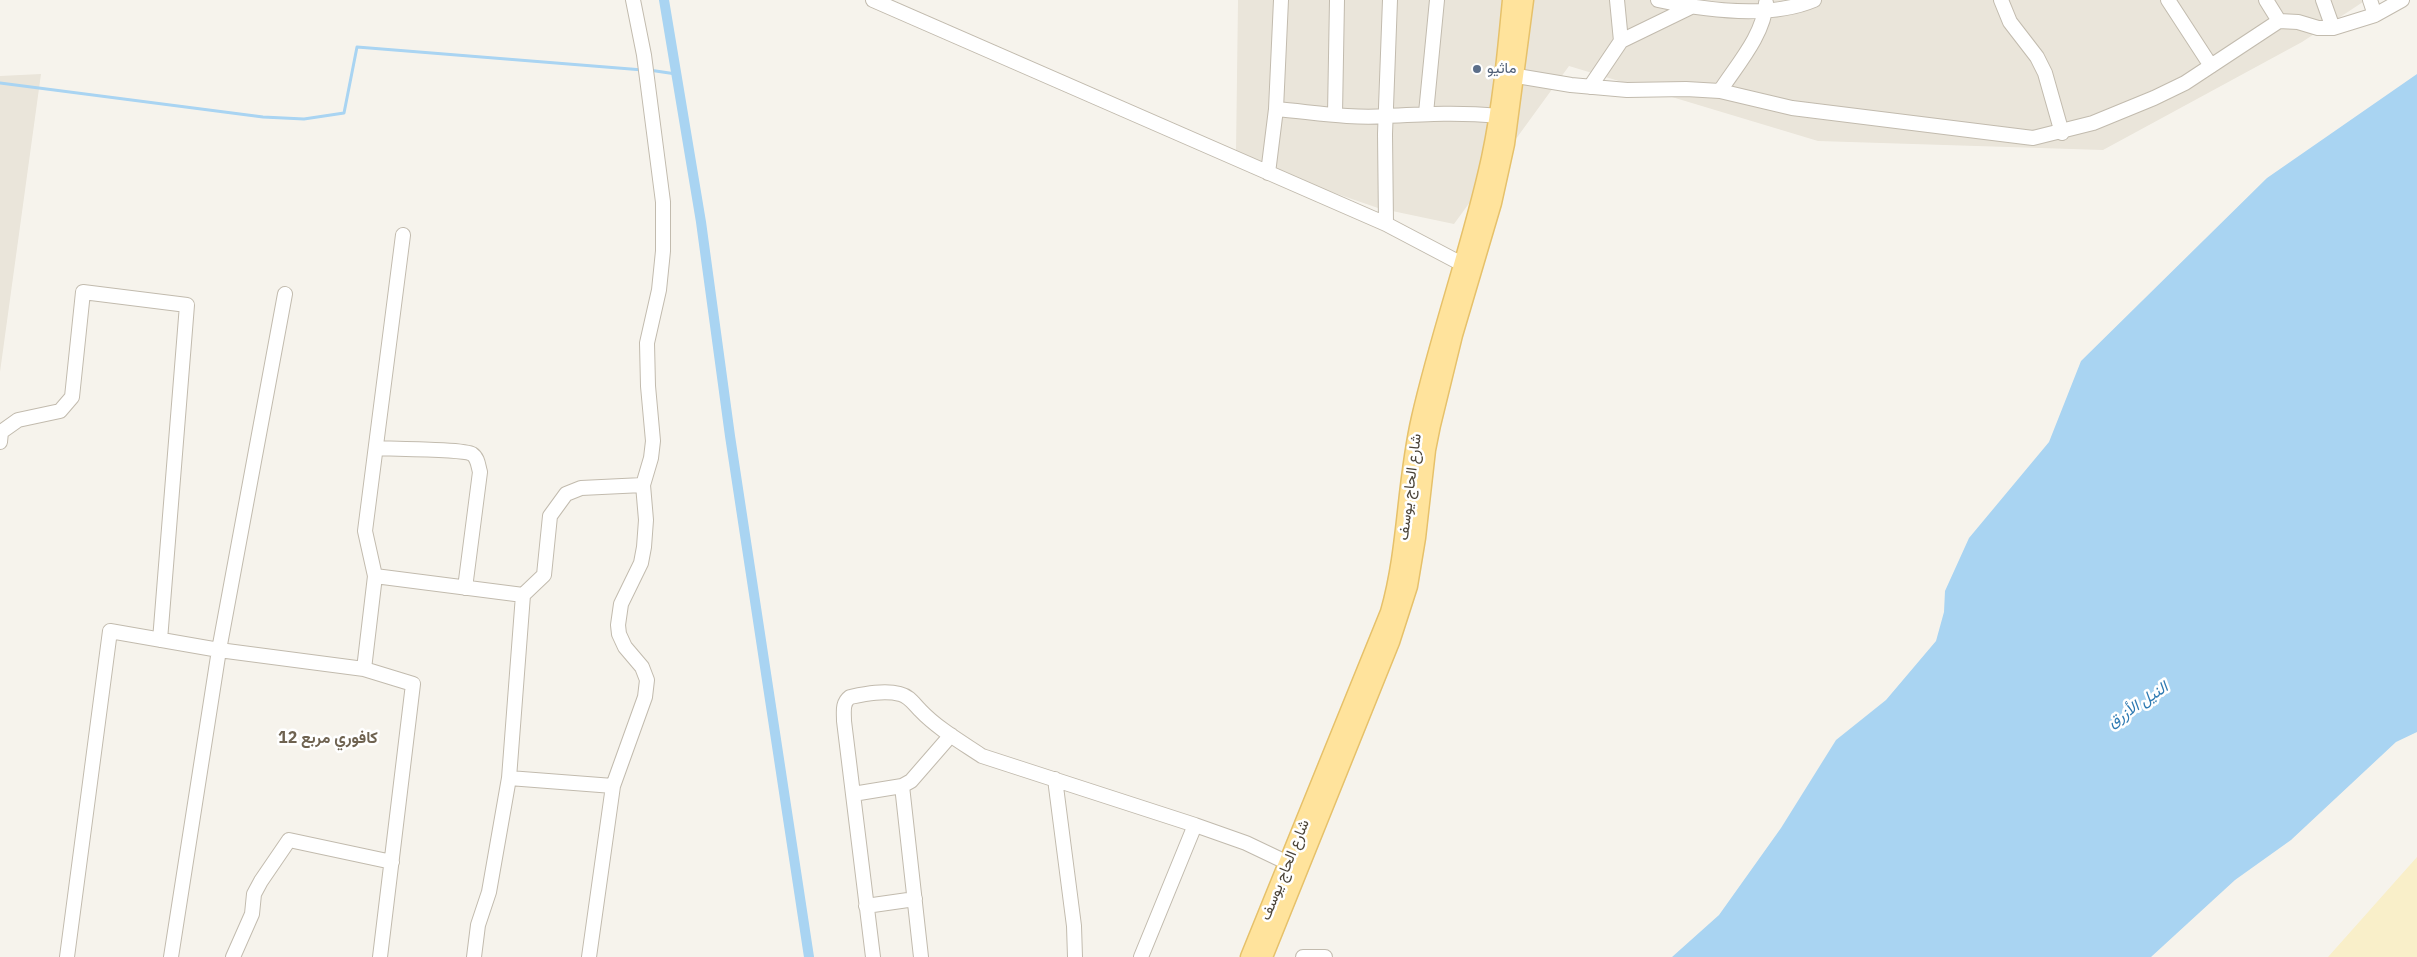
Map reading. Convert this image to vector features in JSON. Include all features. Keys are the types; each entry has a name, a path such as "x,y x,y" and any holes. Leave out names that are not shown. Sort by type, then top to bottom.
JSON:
{"main road":[{"name":"شارع الحاج يوسف","path":"1249,957 1389,612 1401,561 1410,473 1420,420 1490,158 1498,116 1511,0"},
{"name":"شارع الحاج يوسف","path":"1264,957 1392,642 1410,586 1427,450 1442,380 1501,171 1517,76 1525,0"}],"street":[{"path":"589,957 613,786 645,696 647,680 642,666 625,647 619,634 618,624 621,604 638,571 644,547 646,520 643,485 651,458 653,441 647,356 662,270 664,230 663,202 649,90 634,0"},
{"path":"873,0 1386,224 1462,264"},
{"path":"1268,173 1276,109 1281,0"},
{"path":"1335,114 1337,0"},
{"path":"1386,224 1386,116 1390,0"},
{"path":"1426,113 1437,0"},
{"path":"1617,0 1621,41"},
{"path":"1658,0 1734,10 1766,5 1798,5 1814,0"},
{"path":"2001,0 2014,29 2037,57 2045,73 2062,133"},
{"path":"2168,0 2211,66"},
{"path":"2266,0 2279,21"},
{"path":"2323,0 2333,28"},
{"path":"2370,0 2375,14"},
{"path":"1517,76 1627,90 1686,89 1720,92 1792,108 1877,117 2033,138 2062,133 2126,110 2185,82 2279,21 2298,22 2318,28 2333,28 2375,14 2402,0"},
{"path":"1590,86 1621,41 1691,3"},
{"path":"1720,92 1756,34 1766,5"},
{"path":"1276,109 1386,116 1466,112 1498,116"},
{"path":"364,669 375,576 365,530 403,235"},
{"path":"0,435 18,420 60,411 72,397 83,292 187,305 160,640"},
{"path":"170,957 219,650 285,294"},
{"path":"376,448 456,450 471,453 478,461 480,472 475,524 465,588"},
{"path":"474,957 478,925 489,892 509,778 523,595 544,574 550,516 566,494 581,488 643,485"},
{"path":"375,576 523,595"},
{"path":"67,957 110,631 219,650 364,669 412,684 380,957"},
{"path":"873,957 844,721 846,700 850,697 884,693 901,694 911,699 921,712 951,735 982,756 1195,825 1246,843 1288,863"},
{"path":"852,794 902,786 911,781 951,735"},
{"path":"509,778 613,786"},
{"path":"1055,779 1074,926 1075,957"},
{"path":"902,786 921,957"},
{"path":"1141,957 1195,825"},
{"path":"233,957 252,914 254,894 260,881 289,840 392,862"},
{"path":"866,906 915,899"},
{"path":"1303,957 1325,957"}],"shaded area":[{"path":"1238,0 2366,0 2302,42 2103,150 1818,141 1569,66 1454,224 1378,208 1314,186 1236,153"},
{"path":"41,74 0,372 0,76"}],"sand":[{"path":"2417,857 2417,957 2328,957"}],"water":[{"name":"النيل الأزرق","path":"2417,74 2417,732 2396,742 2291,840 2235,880 2151,957 1672,957 1719,915 1781,828 1836,740 1886,700 1936,641 1944,612 1945,591 1969,538 2049,442 2081,361 2267,178"}],"waterway":[{"path":"664,0 701,222 730,436 809,957"},
{"path":"0,83 263,117 304,119 344,113 357,47 643,70"},
{"path":"649,70 676,74"}],"place":[{"name":"ماثيو","path":"1477,69"}],"district":[{"name":"كافوري مربع 12","path":"328,738"}]}
